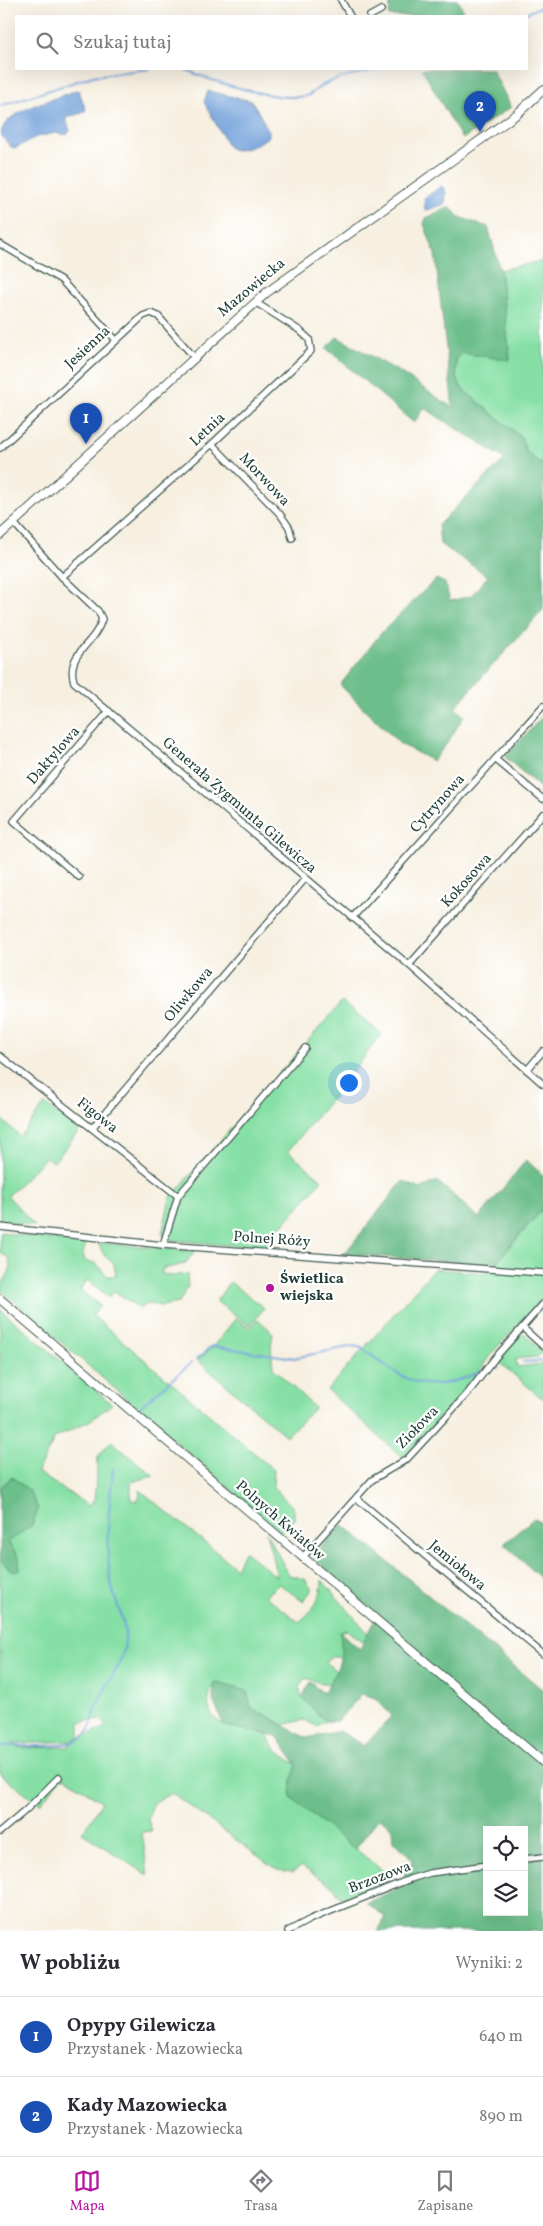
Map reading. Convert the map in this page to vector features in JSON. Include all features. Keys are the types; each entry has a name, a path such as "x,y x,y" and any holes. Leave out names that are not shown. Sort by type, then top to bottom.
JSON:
{"street":[{"path":"341,0 349,15"},
{"path":"372,15 381,10"},
{"name":"Mazowiecka","path":"0,535 3,526 13,522 255,302 295,270 518,114 543,90"},
{"path":"0,244 61,280 116,340"},
{"name":"Letnia","path":"62,577 212,444 311,350 309,339 255,302"},
{"name":"Jesienna","path":"0,448 142,316 151,313 158,316 194,357"},
{"name":"Morwowa","path":"212,444 280,514 289,527 292,538"},
{"name":"Generała Zygmunta Gilewicza","path":"13,522 62,577 98,611 102,620 100,629 74,660 70,670 74,682 409,965 543,1084"},
{"name":"Cytrynowa","path":"352,918 543,706"},
{"name":"Daktylowa","path":"79,877 14,821 110,711"},
{"path":"495,759 543,799"},
{"name":"Kokosowa","path":"409,965 543,814"},
{"name":"Oliwkowa","path":"92,1128 305,878"},
{"path":"163,1244 178,1196 305,1048"},
{"path":"527,1070 543,1051"},
{"name":"Figowa","path":"0,1056 178,1196"},
{"name":"Polnej Róży","path":"0,1227 163,1244 543,1274"},
{"name":"Polnych Kwiatów","path":"0,1299 543,1762"},
{"name":"Ziołowa","path":"302,1558 372,1480 407,1459 468,1393 494,1358 543,1304"},
{"path":"522,1328 543,1346"},
{"name":"Jemiołowa","path":"356,1498 543,1654"},
{"path":"0,1832 26,1810 59,1777"},
{"path":"528,1859 543,1857"},
{"name":"Brzozowa","path":"288,1931 311,1919 410,1879 430,1873 483,1866"}],"green space":[{"path":"397,0 458,0 466,15 389,15 390,4"},
{"path":"423,70 492,70 511,107 462,139"},
{"path":"450,207 459,217 488,227 500,270 510,360 462,353 456,360 456,376 462,389 521,437 526,452 543,465 543,610 455,707 464,716 448,742 433,761 400,744 340,685 382,632 436,579 445,583 450,601 471,596 488,576 440,544 438,525 505,459 424,408 414,423 326,348 337,337 398,371 453,408 435,254 424,224 426,218"},
{"path":"543,261 543,465 526,452 521,437 462,389 456,376 456,360 462,353 510,359 500,270"},
{"path":"543,716 543,790 505,757"},
{"path":"342,1002 381,1034 341,1088 288,1151 322,1180 263,1248 170,1240 162,1234 170,1198"},
{"path":"45,1104 79,1131 54,1162 46,1157 8,1196 35,1226 0,1221 0,1118 20,1136"},
{"path":"526,1160 543,1175 543,1208 496,1262 483,1264 344,1254 403,1181 420,1189 437,1181 479,1218"},
{"path":"543,1208 543,1298 491,1354 467,1389 403,1458 327,1390 434,1269 488,1273"},
{"path":"0,1232 86,1244 83,1253 85,1261 96,1263 107,1276 116,1276 114,1264 104,1255 98,1243 195,1251 185,1264 162,1269 162,1274 173,1276 187,1274 188,1287 179,1303 162,1306 148,1304 139,1308 114,1291 109,1297 87,1280 80,1290 100,1306 92,1315 274,1470 273,1487 294,1508 294,1519 281,1533 0,1289 10,1270 9,1258 0,1253"},
{"path":"230,1282 264,1308 250,1326 216,1301"},
{"path":"0,1309 112,1404 91,1420 55,1438 37,1472 89,1506 94,1500 98,1457 111,1441 154,1476 131,1482 131,1501 139,1500 140,1490 236,1568 244,1551 277,1577 266,1532 289,1575 305,1579 312,1590 303,1601 279,1584 265,1596 299,1622 316,1604 322,1587 322,1580 368,1633 364,1642 347,1630 340,1632 341,1657 329,1657 326,1662 337,1672 330,1683 321,1683 305,1678 299,1687 302,1698 325,1721 317,1726 303,1720 283,1725 264,1714 252,1710 215,1682 210,1694 209,1705 211,1713 216,1720 234,1727 256,1726 266,1734 277,1751 297,1765 292,1779 291,1798 392,1878 341,1898 334,1887 301,1866 293,1872 277,1870 172,1793 153,1803 148,1820 152,1831 142,1832 148,1875 82,1833 102,1802 67,1778 62,1778 40,1804 0,1774 0,1560 13,1572 19,1558 8,1542 32,1525 12,1477 0,1488","holes":["102,1719 106,1727 73,1740 80,1735 80,1722","71,1741 69,1747 18,1748 13,1744"]},
{"path":"236,1318 250,1329 258,1319 273,1333 271,1346 273,1368 315,1408 286,1436 197,1360 212,1348"},
{"path":"523,1332 543,1352 537,1357 516,1359 517,1367 543,1364 543,1399 496,1360"},
{"path":"12,1477 29,1490 38,1509 32,1525 8,1542 19,1558 20,1570 13,1572 0,1560 0,1488"},
{"path":"534,1518 543,1524 543,1580 504,1544"},
{"path":"342,1524 543,1690 543,1931 378,1931 386,1917 366,1903 408,1884 404,1873 413,1860 394,1841 393,1828 379,1818 355,1849 291,1798 292,1779 297,1765 277,1736 224,1726 213,1700 214,1682 247,1691 252,1710 264,1714 306,1738 340,1731 364,1746 392,1716 375,1698 362,1694 337,1721 325,1721 302,1698 310,1682 323,1693 333,1678 339,1664 341,1650 340,1632 360,1649 377,1616 312,1557"}],"water":[{"path":"76,90 79,91 86,110 83,113 67,117 66,120 70,130 67,135 56,133 36,137 16,148 11,147 1,135 3,126 20,112"},
{"path":"208,91 252,101 269,131 269,136 245,149 234,150 229,148 204,102"},
{"path":"442,186 446,192 445,204 425,211 424,198"}],"waterway":[{"path":"521,15 543,6"},
{"path":"0,106 93,76 141,70"},
{"path":"187,70 244,89 293,97 306,96 322,85 352,75 375,70"},
{"path":"197,1359 212,1346 294,1358 353,1346 362,1348 392,1370 405,1378 417,1382 445,1383 482,1371"},
{"path":"523,1362 543,1361"},
{"path":"140,1407 191,1363"},
{"path":"493,1367 498,1367"},
{"path":"0,1746 62,1745 84,1737 90,1728 99,1701 120,1660 125,1643 125,1628 112,1587 108,1558 108,1528 113,1469"}],"place":[{"name":"Kady Mazowiecka","path":"480,132"},
{"name":"Opypy Gilewicza","path":"86,444"},
{"name":"Świetlica wiejska","path":"270,1288"}]}
